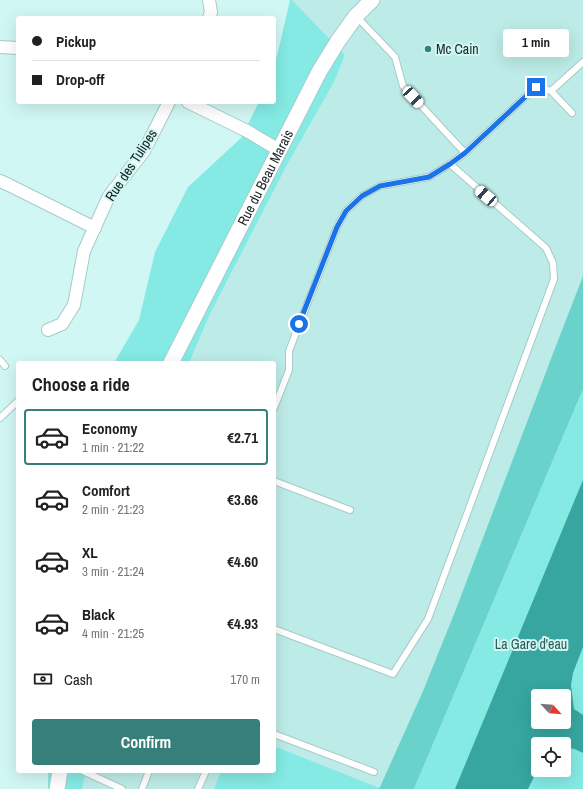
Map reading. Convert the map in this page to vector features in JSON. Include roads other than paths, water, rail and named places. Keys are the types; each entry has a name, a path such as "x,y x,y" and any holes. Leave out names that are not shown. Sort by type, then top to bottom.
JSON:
{"street":[{"path":"209,0 210,16"},
{"name":"Rue du Beau Marais","path":"172,361 319,72 338,41 356,16 372,0"},
{"path":"0,47 16,48"},
{"name":"Rue des Tulipes","path":"48,330 62,324 74,305 84,251 94,228 109,196 144,151 168,104"},
{"path":"192,104 247,131 279,150"},
{"path":"0,182 9,185 94,228"},
{"path":"57,789 60,773"}],"lane":[{"path":"356,16 395,56 403,86 465,153"},
{"path":"551,91 583,62"},
{"path":"276,403 289,370 289,351 337,227 346,211 362,196 380,186 429,177 450,164 465,153 536,87 551,91 572,113"},
{"path":"276,630 393,674 428,619 554,279 553,263 546,248 450,164"},
{"path":"0,360 5,366"},
{"path":"0,418 16,403"},
{"path":"276,482 350,510"},
{"path":"276,735 374,772"},
{"path":"87,773 122,789"},
{"path":"142,789 148,773"},
{"path":"198,789 205,773"}],"place":[{"name":"Mc Cain","path":"428,49"}],"park label":[{"name":"La Gare d'eau","path":"531,644"}]}
